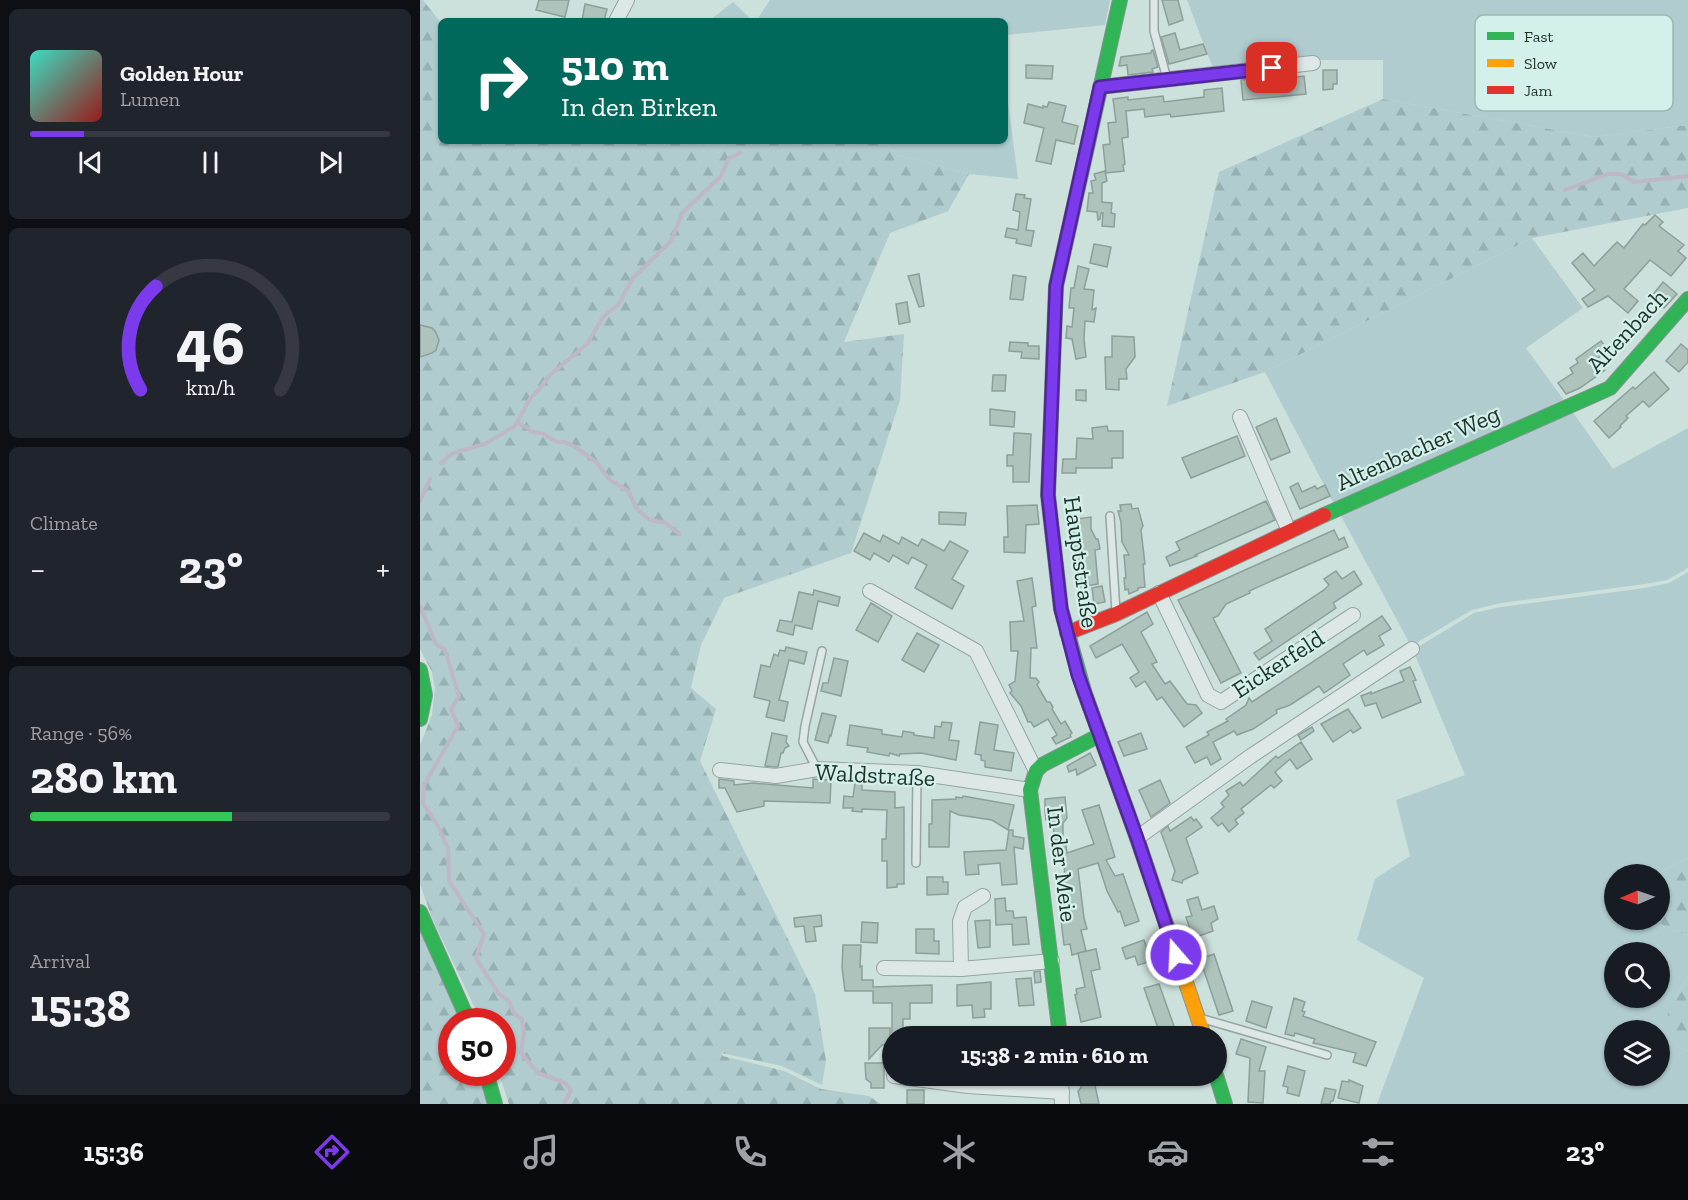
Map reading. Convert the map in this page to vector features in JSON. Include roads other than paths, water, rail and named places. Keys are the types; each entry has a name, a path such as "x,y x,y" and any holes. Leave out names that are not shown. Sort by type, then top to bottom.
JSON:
{"main road":[{"name":"Hauptstraße","path":"1120,0 1056,286 1048,495 1061,609 1078,675 1137,838 1200,1026"},
{"name":"Altenbach","path":"1566,407 1610,388 1688,299"},
{"name":"Altenbacher Weg","path":"1067,633 1116,614 1289,531 1566,407"},
{"path":"420,670 425,695 420,719"},
{"path":"1036,771 1042,765 1100,735"},
{"name":"In der Meie","path":"1036,771 1030,790 1059,1026"},
{"path":"420,912 463,1008"},
{"path":"490,1086 495,1104"},
{"path":"1219,1086 1225,1104"}],"street":[{"path":"618,18 627,0"},
{"path":"1100,87 1313,63"},
{"path":"1240,417 1289,531"},
{"path":"870,591 976,651 1036,771"},
{"name":"Eickerfeld","path":"1159,592 1208,695 1221,702 1353,615"},
{"path":"1137,838 1251,756 1412,649"},
{"name":"Waldstraße","path":"720,770 776,776 817,769 916,774 1030,790"},
{"path":"961,969 960,921 966,908 983,896"},
{"path":"884,968 961,969 1052,961"},
{"path":"968,1086 1062,1098"}],"lane":[{"path":"1154,0 1154,32 1167,79"},
{"path":"1110,516 1116,614"},
{"path":"817,769 804,742 805,726 822,651"},
{"path":"916,774 916,863"},
{"path":"1197,1017 1327,1055"}],"waterway":[{"path":"441,463 453,453 485,444 515,426 531,397 550,375 587,344 603,317 618,305 633,278 671,241 682,213 721,176 729,158 740,153"},
{"path":"1565,190 1608,174 1621,174 1634,182 1688,176"},
{"path":"517,423 532,432 542,433 557,442 565,442 575,447 596,462 610,480 628,491 637,509 650,520 666,523 679,534"},
{"path":"420,501 430,479"},
{"path":"420,606 436,644 445,650 459,696 451,709 458,726 424,785 423,803 439,828 448,849 449,881 484,934 476,958 498,993 509,1001 513,1012 522,1019 524,1033 521,1053 538,1073 565,1083 571,1090 564,1104"}]}
